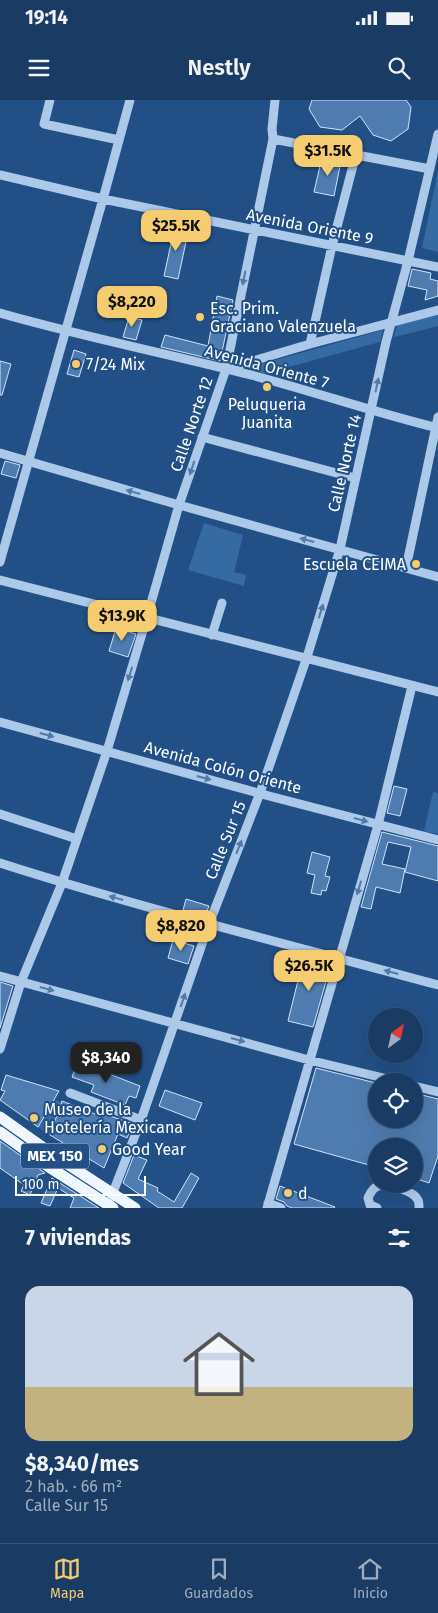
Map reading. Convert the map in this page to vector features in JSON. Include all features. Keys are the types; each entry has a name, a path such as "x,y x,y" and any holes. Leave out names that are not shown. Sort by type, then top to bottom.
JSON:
{"main road":[{"name":"MEX 150","path":"0,1117 56,1156 110,1203"},
{"name":"MEX 150","path":"0,1132 50,1168 110,1203 135,1208"}],"street":[{"path":"50,100 44,124 119,140"},
{"path":"0,562 104,200 130,100"},
{"name":"Calle Norte 12","path":"0,1049 21,982 62,883 107,751 179,505 226,369 273,139 272,129 275,100"},
{"name":"Calle Norte 14","path":"260,793 307,657 340,549 355,478 438,134"},
{"path":"273,139 430,169"},
{"path":"310,344 332,246 356,154"},
{"name":"Avenida Oriente 9","path":"0,176 104,200 438,268"},
{"path":"226,369 310,344 438,310"},
{"name":"Avenida Oriente 7","path":"0,313 66,331 226,369 371,411 437,427"},
{"path":"406,568 438,416"},
{"path":"202,437 355,478"},
{"path":"0,453 179,505 438,576"},
{"path":"0,580 438,692"},
{"path":"212,635 222,603"},
{"path":"280,1208 268,1206 378,825 412,686"},
{"name":"Avenida Colón Oriente","path":"0,722 438,840"},
{"name":"Calle Sur 15","path":"110,1203 209,924 260,793"},
{"path":"0,814 77,839"},
{"path":"0,863 62,883 209,924 438,984"},
{"path":"0,976 368,1074"},
{"path":"423,1088 438,1092"},
{"path":"70,1093 141,1120"},
{"path":"377,1208 370,1205 368,1198 370,1192 378,1186 389,1185 413,1194 418,1200 419,1208"}],"shaded area":[{"path":"438,171 438,252 422,248"},
{"path":"438,315 438,326 394,337 397,325"},
{"path":"383,330 380,342 263,374 247,368"},
{"path":"204,523 243,535 234,572 246,575 244,586 188,570"},
{"path":"433,792 438,793 438,834 424,831"},
{"path":"51,1099 61,1102 50,1135 38,1127"}],"building":[{"path":"312,100 406,100 411,107 408,129 391,141 373,135 360,116 342,130 320,127 309,109"},
{"path":"322,157 341,161 334,196 314,192"},
{"path":"175,225 189,228 178,279 164,276"},
{"path":"412,269 431,273 430,279 438,281 438,296 425,300 427,290 408,286"},
{"path":"217,296 233,300 220,361 161,347 165,335 208,346"},
{"path":"129,317 142,320 136,340 123,337"},
{"name":"7/24 Mix","path":"74,350 86,354 79,377 67,374"},
{"path":"0,361 11,364 2,395 0,395"},
{"path":"5,461 20,465 16,478 1,474"},
{"path":"116,628 136,634 128,657 109,651"},
{"path":"394,786 407,789 400,816 387,813"},
{"path":"382,832 438,846 438,881 405,872 411,847 388,842 382,864 405,869 400,893 376,887 371,909 361,907"},
{"path":"312,852 330,857 325,876 330,877 326,891 322,890 321,895 311,893 315,875 307,873"},
{"path":"186,899 209,906 205,916 183,910"},
{"path":"173,940 194,946 188,964 168,958"},
{"path":"304,956 331,964 313,1027 288,1021"},
{"path":"0,982 13,986 0,1028"},
{"path":"78,1062 140,1086 136,1098 129,1096 125,1105 91,1092 94,1085 72,1077"},
{"path":"316,1068 368,1081 368,1128 423,1128 423,1095 438,1099 438,1156 429,1183 423,1181 423,1138 368,1138 368,1165 294,1144"},
{"path":"6,1075 59,1091 38,1127 0,1100 5,1091 1,1090"},
{"path":"165,1090 202,1103 195,1120 159,1106"},
{"path":"62,1101 95,1114 96,1111 133,1124 127,1138 118,1134 104,1168 50,1135"},
{"path":"0,1141 45,1173 38,1175 30,1195 21,1191 24,1185 0,1168"},
{"path":"134,1155 147,1160 138,1179 158,1188 157,1191 174,1202 191,1173 199,1178 182,1208 159,1208 123,1183"},
{"path":"52,1178 99,1208 70,1208 74,1198 58,1188 50,1206 41,1203"},
{"name":"d","path":"280,1186 335,1207 292,1208 276,1199"}],"place":[{"name":"Esc. Prim. Graciano Valenzuela","path":"200,317"},
{"name":"7/24 Mix","path":"76,364"},
{"name":"Peluqueria Juanita","path":"267,387"},
{"name":"Escuela CEIMA","path":"416,564"},
{"name":"Museo de la Hotelería Mexicana","path":"34,1118"},
{"name":"Good Year","path":"102,1149"},
{"name":"d","path":"288,1193"}]}
